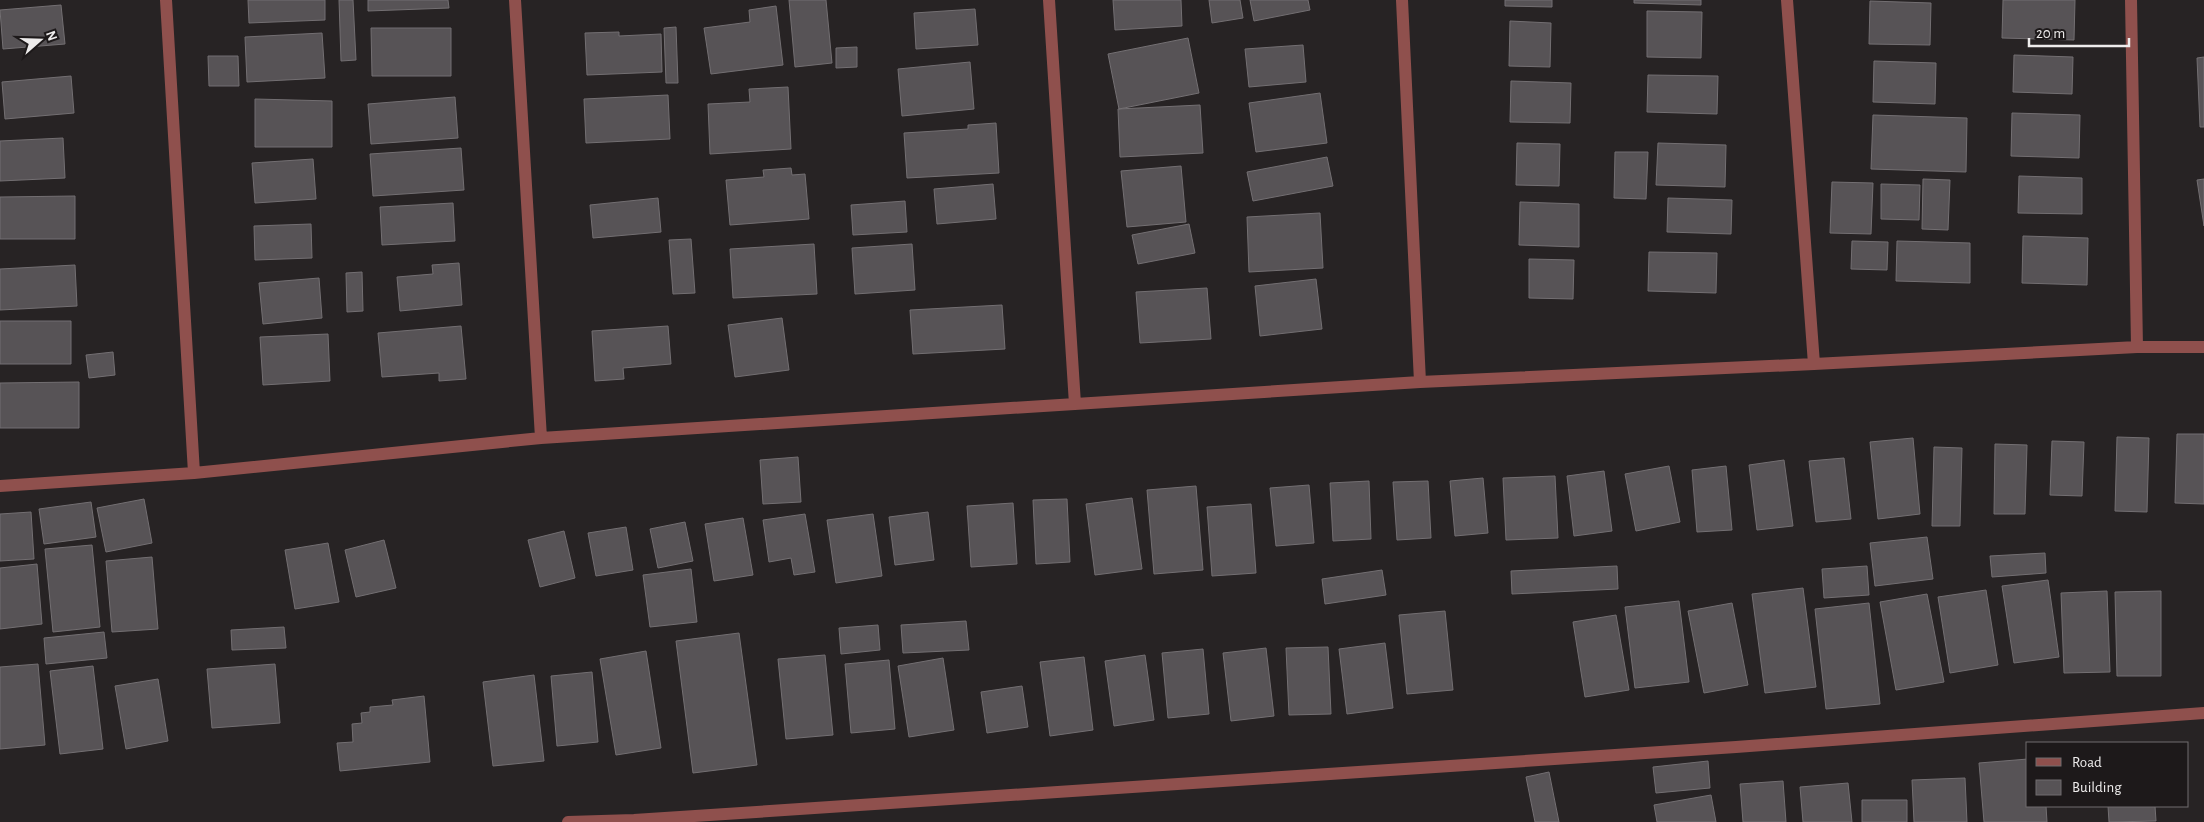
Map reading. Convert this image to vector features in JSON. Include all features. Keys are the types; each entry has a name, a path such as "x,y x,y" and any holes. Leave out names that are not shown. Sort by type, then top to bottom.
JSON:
{"street":[{"path":"166,0 194,472"},
{"path":"515,0 542,438"},
{"path":"1049,0 1075,404"},
{"path":"1402,0 1420,382"},
{"path":"1787,0 1814,364"},
{"path":"2131,0 2137,346"},
{"path":"0,486 194,472 542,438 1420,382 1814,364 2137,346 2204,347"},
{"path":"568,822 664,818 1726,747 2204,712"}],"building":[{"path":"248,0 325,0 325,20 249,23"},
{"path":"339,0 353,0 356,60 341,61"},
{"path":"368,0 448,0 449,8 368,11"},
{"path":"789,0 826,0 832,63 795,67"},
{"path":"1113,0 1181,0 1182,26 1115,30"},
{"path":"1209,0 1240,0 1243,18 1212,23"},
{"path":"1250,0 1308,0 1310,10 1254,21"},
{"path":"1505,0 1552,0 1552,7 1505,6"},
{"path":"1634,0 1701,0 1701,5 1634,3"},
{"path":"2003,0 2075,0 2074,40 2002,38"},
{"path":"1870,1 1931,3 1930,45 1869,44"},
{"path":"61,5 65,44 3,49 0,10"},
{"path":"776,6 783,65 711,74 704,28 750,22 749,10"},
{"path":"975,9 978,45 916,49 914,13"},
{"path":"1647,11 1702,12 1701,58 1647,57"},
{"path":"1510,21 1551,23 1550,67 1509,66"},
{"path":"676,27 678,83 666,83 664,28"},
{"path":"371,28 451,28 451,76 372,76"},
{"path":"619,32 619,36 661,34 662,72 587,75 585,33"},
{"path":"322,33 325,78 247,82 245,37"},
{"path":"1188,38 1199,93 1119,109 1108,54"},
{"path":"1303,45 1306,82 1249,87 1245,49"},
{"path":"857,47 857,67 836,68 836,48"},
{"path":"2014,55 2073,57 2072,94 2013,92"},
{"path":"208,56 238,56 239,86 209,86"},
{"path":"2204,57 2204,127 2200,127 2197,58"},
{"path":"1874,61 1936,63 1935,104 1873,102"},
{"path":"970,62 974,109 902,116 898,69"},
{"path":"1648,75 1718,76 1717,114 1647,112"},
{"path":"71,76 74,113 5,119 2,82"},
{"path":"1511,81 1571,83 1570,123 1510,122"},
{"path":"788,87 791,149 710,154 708,104 750,102 749,89"},
{"path":"1320,93 1327,143 1256,152 1249,103"},
{"path":"668,95 670,139 586,143 584,99"},
{"path":"455,97 458,138 371,144 368,104"},
{"path":"255,99 332,101 332,147 255,147"},
{"path":"1200,105 1203,153 1120,157 1118,109"},
{"path":"2012,113 2080,115 2079,158 2011,156"},
{"path":"1873,115 1967,118 1966,172 1871,169"},
{"path":"996,123 999,173 907,178 904,133 968,129 968,125"},
{"path":"63,138 65,178 0,181 0,141"},
{"path":"1517,143 1560,144 1559,186 1516,185"},
{"path":"1658,143 1726,145 1725,187 1656,185"},
{"path":"461,148 464,190 373,196 370,154"},
{"path":"1615,152 1648,152 1646,199 1614,198"},
{"path":"1327,157 1333,186 1253,201 1247,172"},
{"path":"313,159 316,199 255,203 252,163"},
{"path":"1181,166 1186,222 1127,227 1121,171"},
{"path":"791,168 792,175 805,174 809,219 730,225 726,180 764,177 763,170"},
{"path":"2019,176 2082,178 2082,214 2018,213"},
{"path":"1923,179 1950,180 1948,230 1922,229"},
{"path":"2204,179 2204,226 2197,180"},
{"path":"1832,182 1873,183 1871,234 1830,233"},
{"path":"993,184 996,219 937,224 934,189"},
{"path":"1881,184 1920,185 1919,220 1881,219"},
{"path":"75,196 75,239 0,239 0,197"},
{"path":"658,198 661,232 593,238 590,205"},
{"path":"1668,198 1732,200 1731,234 1667,232"},
{"path":"905,201 907,232 853,235 851,205"},
{"path":"1520,202 1579,204 1579,247 1519,245"},
{"path":"453,203 455,241 382,245 380,207"},
{"path":"1320,213 1323,268 1249,272 1247,217"},
{"path":"311,224 312,258 255,260 254,226"},
{"path":"1189,224 1195,253 1138,264 1132,235"},
{"path":"2023,236 2088,238 2087,285 2022,283"},
{"path":"691,239 695,293 673,294 669,240"},
{"path":"1852,241 1888,242 1887,270 1851,269"},
{"path":"1897,241 1970,243 1970,283 1896,281"},
{"path":"814,244 817,294 733,298 730,249"},
{"path":"912,244 915,290 855,294 852,248"},
{"path":"1649,252 1717,253 1716,293 1648,291"},
{"path":"1529,259 1574,260 1573,299 1529,298"},
{"path":"459,263 462,305 400,311 397,277 433,274 432,265"},
{"path":"75,265 77,306 0,310 0,269"},
{"path":"362,272 363,311 347,312 346,273"},
{"path":"319,278 322,318 263,324 259,283"},
{"path":"1316,279 1322,329 1260,336 1255,286"},
{"path":"1207,288 1211,339 1140,343 1136,292"},
{"path":"1002,305 1005,349 913,354 910,310"},
{"path":"782,318 789,370 735,377 728,325"},
{"path":"0,321 71,321 71,364 0,364"},
{"path":"461,326 466,379 439,381 439,373 382,377 378,333"},
{"path":"668,326 671,364 623,368 624,379 595,381 592,331"},
{"path":"328,334 330,381 263,385 260,337"},
{"path":"113,352 115,375 89,378 86,355"},
{"path":"79,382 79,428 0,428 0,383"},
{"path":"2177,434 2204,434 2204,504 2175,503"},
{"path":"2117,437 2149,438 2147,512 2115,511"},
{"path":"1913,438 1920,514 1878,519 1870,442"},
{"path":"2052,441 2084,442 2082,496 2050,495"},
{"path":"1995,444 2027,445 2025,514 1994,514"},
{"path":"1934,447 1962,448 1960,526 1932,526"},
{"path":"798,457 801,502 763,504 760,460"},
{"path":"1844,458 1851,519 1816,522 1809,461"},
{"path":"1784,460 1793,526 1757,530 1749,465"},
{"path":"1669,466 1680,522 1636,531 1625,474"},
{"path":"1726,466 1732,530 1697,532 1692,470"},
{"path":"1604,471 1612,531 1574,536 1567,476"},
{"path":"1555,476 1558,538 1506,540 1503,478"},
{"path":"1483,478 1488,533 1455,536 1450,481"},
{"path":"1369,481 1371,539 1333,541 1330,483"},
{"path":"1428,481 1431,538 1397,540 1393,482"},
{"path":"1309,485 1314,543 1276,546 1270,488"},
{"path":"1196,486 1203,570 1154,574 1147,490"},
{"path":"1132,498 1142,569 1095,575 1086,504"},
{"path":"144,499 152,543 106,552 97,508"},
{"path":"1067,499 1070,562 1036,564 1033,500"},
{"path":"91,502 96,537 44,544 39,509"},
{"path":"1013,503 1017,564 971,567 967,506"},
{"path":"1251,504 1256,573 1212,576 1207,507"},
{"path":"31,512 34,559 0,561 0,514"},
{"path":"928,512 934,560 895,565 889,517"},
{"path":"805,514 815,572 794,575 791,558 769,562 763,520"},
{"path":"873,514 882,576 836,583 827,520"},
{"path":"743,518 753,575 714,581 705,524"},
{"path":"685,522 693,561 658,568 650,529"},
{"path":"626,527 633,570 596,576 588,533"},
{"path":"564,531 575,578 540,587 528,540"},
{"path":"1927,537 1933,579 1875,586 1870,543"},
{"path":"384,540 396,588 356,597 345,550"},
{"path":"328,543 339,602 295,609 285,550"},
{"path":"92,545 100,627 53,632 45,549"},
{"path":"2045,553 2046,573 1992,577 1990,556"},
{"path":"152,557 158,629 112,632 106,561"},
{"path":"37,564 42,624 0,629 0,568"},
{"path":"1617,566 1618,589 1512,594 1511,571"},
{"path":"1867,566 1869,595 1824,598 1822,569"},
{"path":"691,569 697,622 650,627 643,575"},
{"path":"1382,570 1386,595 1325,604 1322,579"},
{"path":"2048,580 2059,657 2014,663 2002,586"},
{"path":"1803,588 1816,687 1765,693 1752,594"},
{"path":"1986,590 1998,665 1950,673 1938,597"},
{"path":"2107,591 2110,672 2064,673 2061,593"},
{"path":"2161,591 2161,676 2117,676 2115,592"},
{"path":"1927,594 1944,682 1896,690 1880,602"},
{"path":"1679,601 1689,682 1635,688 1625,607"},
{"path":"1732,603 1748,685 1704,693 1688,611"},
{"path":"1869,603 1880,704 1826,709 1815,609"},
{"path":"1445,611 1453,690 1407,694 1399,615"},
{"path":"1616,615 1629,690 1585,697 1573,622"},
{"path":"966,621 969,650 903,653 901,625"},
{"path":"878,625 880,650 841,654 839,628"},
{"path":"284,627 286,648 232,650 231,630"},
{"path":"104,632 107,658 46,664 44,638"},
{"path":"739,633 757,765 693,773 676,641"},
{"path":"1385,643 1393,708 1347,714 1339,649"},
{"path":"1328,647 1331,714 1289,715 1286,648"},
{"path":"1266,648 1274,716 1231,721 1223,653"},
{"path":"1203,649 1209,714 1168,718 1162,653"},
{"path":"646,651 661,748 616,755 600,659"},
{"path":"825,655 833,735 786,739 778,659"},
{"path":"1145,655 1154,720 1114,726 1105,661"},
{"path":"1084,657 1093,730 1050,736 1040,662"},
{"path":"943,658 954,730 909,737 898,666"},
{"path":"889,660 895,729 851,733 845,664"},
{"path":"38,664 45,745 0,749 0,667"},
{"path":"275,664 280,723 212,728 207,669"},
{"path":"93,666 103,749 60,754 50,671"},
{"path":"592,672 598,742 557,746 551,676"},
{"path":"534,675 544,761 493,766 483,682"},
{"path":"158,679 168,741 126,749 115,686"},
{"path":"1022,686 1028,727 987,733 981,692"},
{"path":"424,696 430,762 340,771 337,743 353,742 352,724 362,723 361,713 370,712 370,707 393,705 392,700"},
{"path":"2026,759 2026,807 2046,807 2047,822 1984,822 1979,763"},
{"path":"1708,761 1710,788 1656,793 1653,767"},
{"path":"1549,772 1559,822 1535,822 1526,777"},
{"path":"1965,778 1967,822 1914,822 1912,780"},
{"path":"1783,781 1786,822 1743,822 1740,784"},
{"path":"1848,783 1852,822 1803,822 1800,787"},
{"path":"1711,795 1716,822 1657,822 1654,805"},
{"path":"1862,800 1907,800 1907,822 1862,822"},
{"path":"2108,807 2155,807 2156,821 2109,822"}]}
